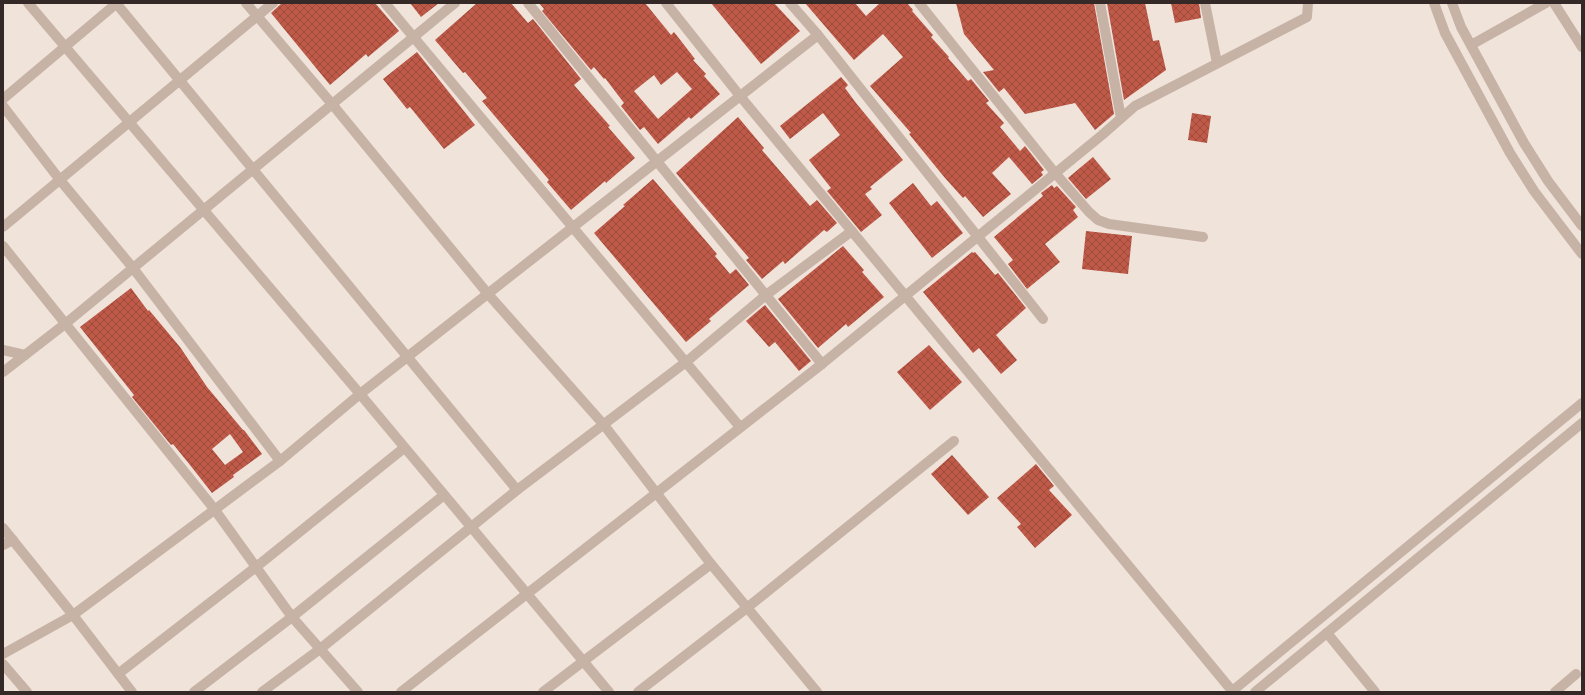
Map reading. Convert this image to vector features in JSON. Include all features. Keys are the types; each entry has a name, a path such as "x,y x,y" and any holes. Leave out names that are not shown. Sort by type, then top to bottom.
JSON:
{"street":[{"path":"28,3 360,394 609,692"},
{"path":"3,99 116,3 517,490"},
{"path":"246,3 256,17 332,104 488,294 604,425 711,564 818,692"},
{"path":"3,227 273,3"},
{"path":"385,3 740,427"},
{"path":"3,372 65,324 455,3"},
{"path":"528,3 822,364"},
{"path":"666,3 740,96 1232,692 1582,404"},
{"path":"790,3 818,35 978,235 1043,319"},
{"path":"919,3 1055,173 1089,212 1098,220 1109,224 1203,238"},
{"path":"1100,3 1121,118"},
{"path":"1205,3 1217,63"},
{"path":"401,692 906,297 978,235 1135,106 1307,17 1308,3"},
{"path":"1434,3 1445,33 1510,153 1534,191 1582,254"},
{"path":"1452,3 1461,27 1524,143 1548,181 1582,226"},
{"path":"1471,45 1546,3"},
{"path":"1554,3 1582,47"},
{"path":"3,654 73,615 280,461 360,394 818,35"},
{"path":"3,106 60,180 133,268 280,461"},
{"path":"262,692 320,649 517,490 686,362 766,295 852,231"},
{"path":"3,246 215,510 292,617 358,692"},
{"path":"3,350 25,355"},
{"path":"1255,692 1582,423"},
{"path":"638,692 748,607 954,441"},
{"path":"118,674 256,567 404,448"},
{"path":"194,692 292,617 444,495"},
{"path":"3,528 73,615 132,692"},
{"path":"3,545 13,540"},
{"path":"543,692 711,564"},
{"path":"1327,633 1375,692"},
{"path":"3,664 27,692"},
{"path":"1554,692 1576,674"}],"building":[{"path":"282,3 375,3 399,31 368,57 366,54 330,85 271,13"},
{"path":"410,3 439,3 421,17"},
{"path":"477,3 511,3 528,23 533,19 581,79 574,85 610,126 608,127 635,158 571,210 547,182 549,180 482,101 487,98 435,40"},
{"path":"539,3 645,3 671,35 674,32 695,59 693,60 706,74 704,76 720,94 691,119 689,117 658,144 644,127 640,130 621,106 624,103 605,78 604,79 594,67 591,70 542,11 544,9","holes":["677,72 692,89 658,119 634,91 654,75 661,85"]},
{"path":"711,3 774,3 800,31 761,64"},
{"path":"805,3 855,3 866,16 880,3 907,3 933,35 931,37 949,57 948,58 968,81 971,79 989,101 986,103 1004,123 1000,127 1020,151 1025,146 1044,170 1041,172 1043,175 1032,184 1009,157 992,173 1011,194 983,217 965,196 963,198 945,178 909,134 911,133 870,86 903,57 883,34 854,60"},
{"path":"956,3 1094,3 1114,114 1095,130 1075,103 1025,114 1004,88 999,92 983,72 994,70 964,34"},
{"path":"1107,3 1145,3 1153,41 1159,40 1166,70 1124,100"},
{"path":"1171,3 1199,3 1201,18 1175,23"},
{"path":"417,52 475,125 444,149 410,107 407,109 383,79"},
{"path":"841,77 848,85 845,88 856,103 903,160 870,187 872,189 865,194 882,215 861,232 827,191 831,188 809,160 840,135 823,113 790,139 780,126"},
{"path":"1192,113 1211,116 1207,143 1188,140"},
{"path":"738,117 764,148 762,150 810,206 817,200 837,223 827,232 824,230 785,264 783,261 762,279 746,260 749,258 676,173"},
{"path":"1093,157 1111,179 1086,199 1068,178"},
{"path":"653,179 717,254 715,256 730,274 736,269 749,285 709,319 711,321 686,342 594,233"},
{"path":"913,183 931,206 937,201 963,233 932,258 889,203"},
{"path":"1052,185 1054,188 1057,186 1076,207 1073,210 1078,217 1045,244 1060,262 1027,289 1008,264 1013,260 994,237 1043,196 1041,193"},
{"path":"1086,231 1132,236 1128,274 1082,269"},
{"path":"843,246 864,270 862,272 884,297 848,327 846,324 818,348 778,299"},
{"path":"972,252 975,252 995,275 998,273 1026,308 996,335 1017,360 1001,374 979,348 973,353 923,292"},
{"path":"131,288 148,311 149,310 180,347 207,387 244,430 262,454 233,475 234,477 212,493 173,444 171,445 132,397 134,395 80,327","holes":["230,434 243,452 225,465 212,449"]},
{"path":"765,305 811,361 799,371 775,342 769,347 746,321"},
{"path":"929,345 962,382 930,410 897,372"},
{"path":"952,455 989,497 968,515 931,474"},
{"path":"1036,464 1054,486 1049,490 1072,515 1035,548 1017,527 1021,524 997,498"}]}
